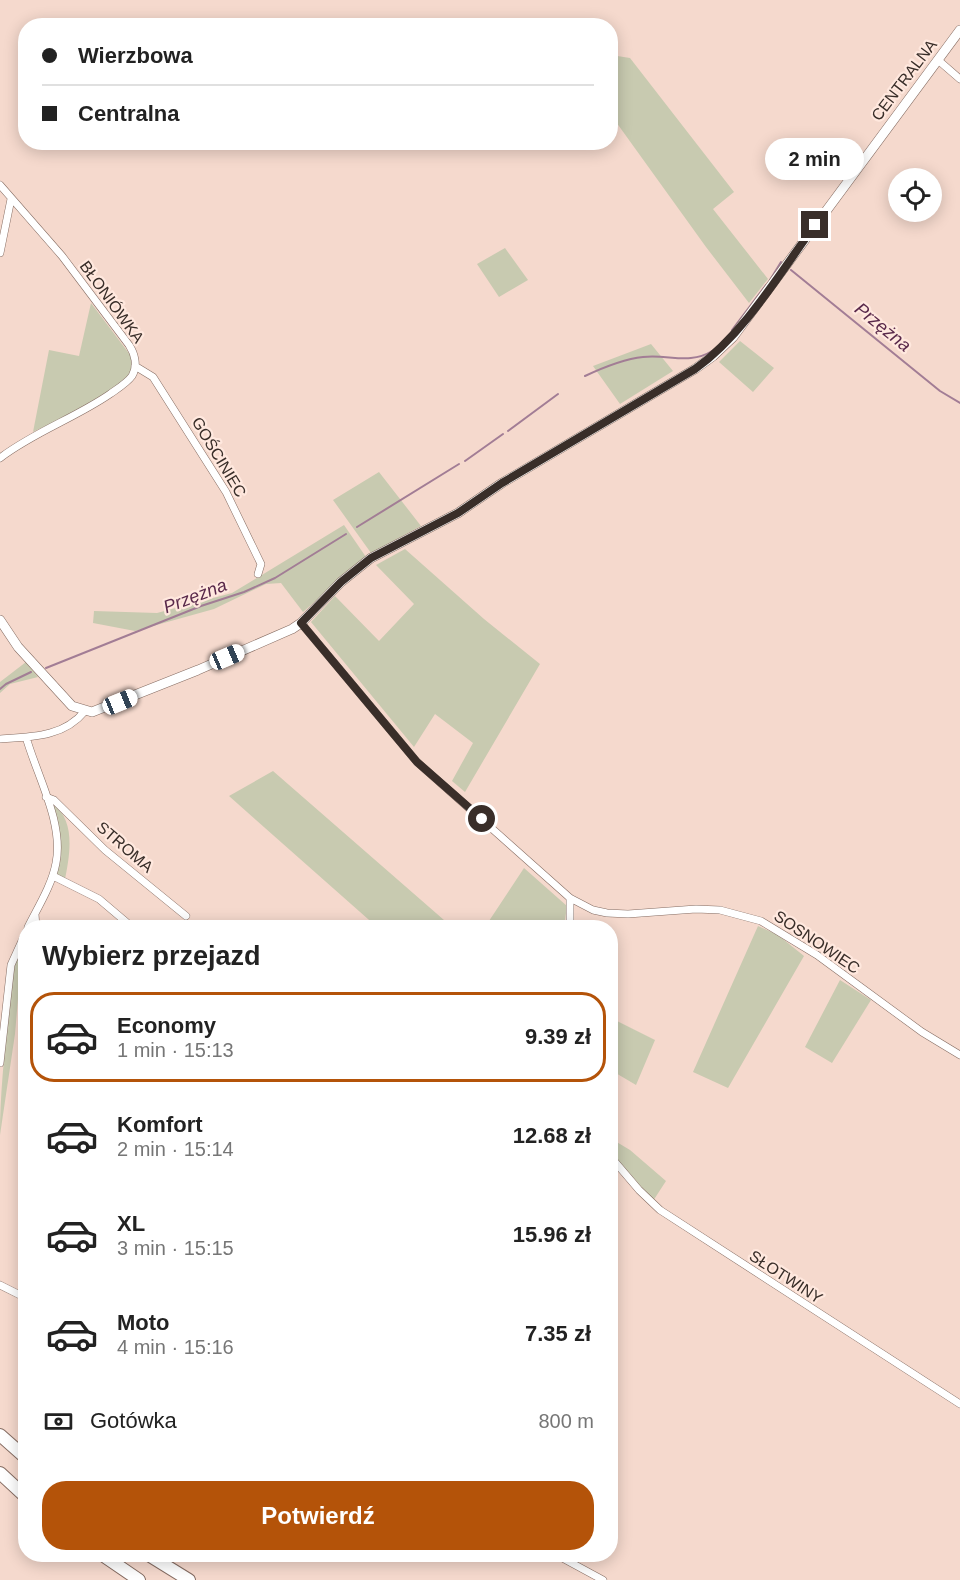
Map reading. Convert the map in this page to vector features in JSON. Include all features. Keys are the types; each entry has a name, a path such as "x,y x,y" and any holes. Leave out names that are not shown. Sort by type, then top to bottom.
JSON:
{"highway":[{"path":"0,1435 18,1451"},
{"path":"0,1473 18,1490"},
{"path":"113,1562 139,1580"},
{"path":"160,1562 189,1580"}],"street":[{"name":"CENTRALNA","path":"85,711 99,710 284,634 301,623 341,582 371,558 458,513 502,483 695,369 713,356 733,337 960,30"},
{"path":"938,60 960,79"},
{"name":"BŁONIÓWKA","path":"0,185 62,256 129,345 135,357 131,377 91,407 17,444 0,458"},
{"path":"0,254 11,199"},
{"name":"GOŚCINIEC","path":"135,366 153,377 226,492 261,564 258,574"},
{"path":"0,620 18,647 72,706 85,711 66,728 26,738 0,740"},
{"name":"SOSNOWIEC","path":"301,623 417,762 570,898 600,912 628,914 704,909 720,910 761,921 817,955 922,1032 960,1055"},
{"path":"26,738 58,842 53,876 32,920"},
{"name":"STROMA","path":"46,797 54,800 105,850 186,916"},
{"path":"53,876 99,899 124,920"},
{"path":"570,898 570,920"},
{"path":"35,914 35,920"},
{"path":"0,1063 11,965 18,950"},
{"name":"SŁOTWINY","path":"618,1165 660,1210 960,1404"},
{"path":"0,1285 18,1294"},
{"path":"570,1562 603,1580"}],"green space":[{"path":"618,56 630,58 734,192 713,209 768,279 749,303 618,125"},
{"path":"505,248 528,280 499,297 477,264"},
{"path":"91,303 131,356 133,365 131,372 123,382 100,399 33,432 49,350 79,356"},
{"path":"740,341 774,368 753,392 719,362"},
{"path":"651,344 673,371 620,404 593,366"},
{"path":"379,472 421,526 371,553 333,500"},
{"path":"344,525 366,557 303,612 281,583 266,584 214,609 135,631 93,623 94,611 157,613 232,593"},
{"path":"405,549 484,619 540,664 465,792 452,781 473,743 435,714 414,747 311,622 335,596 379,641 414,604 376,565"},
{"path":"26,662 38,677 10,684 0,693 0,682"},
{"path":"273,771 444,920 369,920 229,796"},
{"path":"52,803 60,810 68,828 69,848 65,879 56,874 61,847"},
{"path":"524,868 567,906 565,920 490,920"},
{"path":"758,926 778,935 804,956 728,1088 693,1072"},
{"path":"18,954 15,1034 0,1135 2,1077 11,987"},
{"path":"840,980 871,1000 832,1063 805,1047"},
{"path":"618,1022 655,1040 636,1085 618,1074"},
{"path":"618,1143 630,1150 666,1181 653,1201 618,1160"}],"waterway":[{"name":"Przężna","path":"770,280 781,262"},
{"name":"Przężna","path":"791,270 940,391 960,403"},
{"name":"Przężna","path":"732,330 766,285"},
{"name":"Przężna","path":"585,376 613,364 636,358 652,356 687,358 712,351"},
{"name":"Przężna","path":"508,431 558,394"},
{"name":"Przężna","path":"465,461 503,434"},
{"name":"Przężna","path":"357,527 459,464"},
{"name":"Przężna","path":"46,668 201,606 244,592 275,578 346,534"},
{"name":"Przężna","path":"0,689 31,672"}],"route":[{"path":"482,819 417,762 301,623 341,582 371,558 458,513 502,483 695,369 713,356 733,337 815,225"}]}
